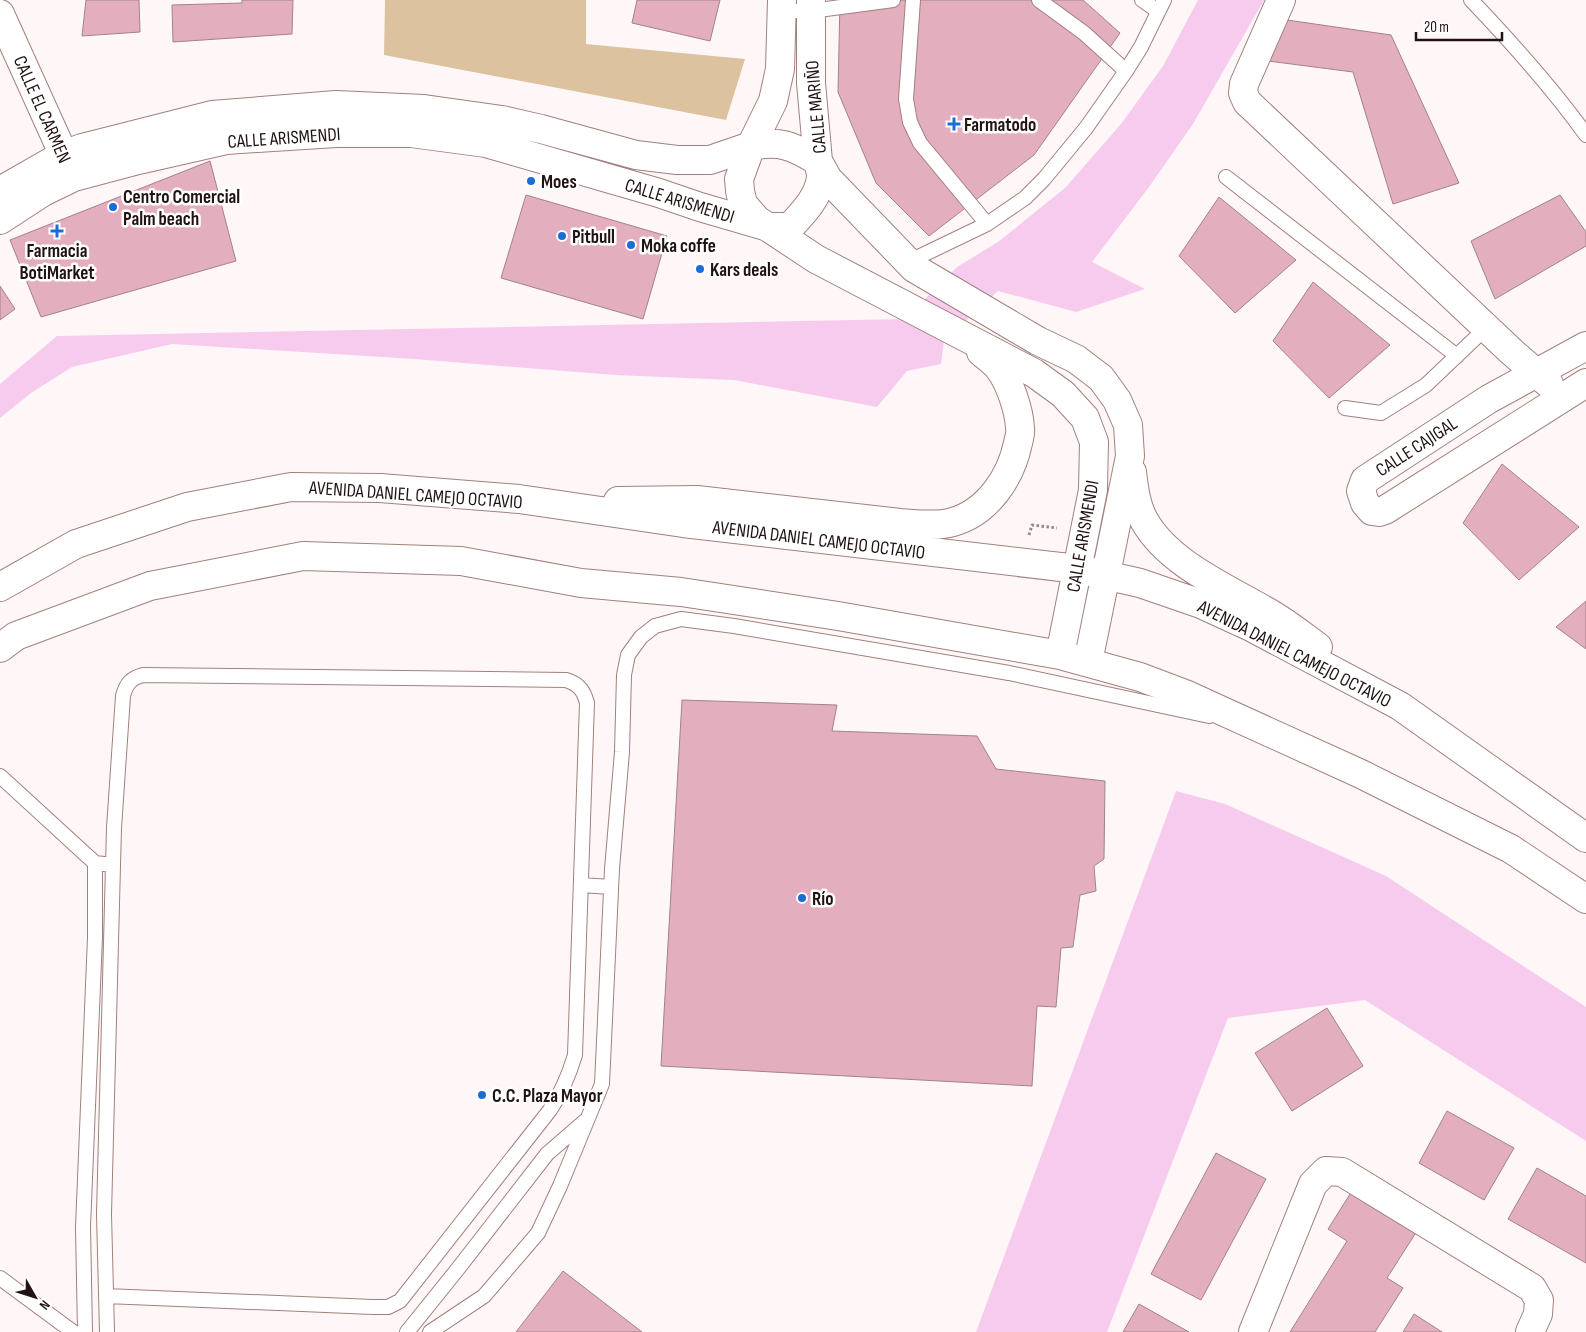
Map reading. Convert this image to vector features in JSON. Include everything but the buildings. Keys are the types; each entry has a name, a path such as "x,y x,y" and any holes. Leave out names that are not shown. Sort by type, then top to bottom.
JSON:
{"street":[{"path":"1281,0 1244,84 1243,92 1248,102 1512,354 1538,373 1562,397"},
{"name":"CALLE MARIÑO","path":"750,146 772,101 780,69 782,5"},
{"name":"CALLE MARIÑO","path":"811,6 811,82 818,161 828,179 911,265 1038,341 1076,359 1101,378 1117,400 1128,425 1130,456"},
{"name":"CALLE EL CARMEN","path":"0,14 69,166"},
{"name":"CALLE ARISMENDI","path":"0,220 43,192 69,166 82,148 212,116 336,105 424,109 502,120 636,155 677,160 710,160 750,146"},
{"name":"CALLE ARISMENDI","path":"0,192 69,166 138,160 226,140 336,133 411,133 486,143 769,227 816,260 1034,372 1063,394 1086,418 1094,442 1093,490 1060,655"},
{"path":"768,142 784,144 801,150 818,161 821,176 816,193 805,212 790,227 769,227 757,220 743,204 739,179 750,146 768,142"},
{"path":"569,506 611,501 697,500 900,523 930,525 953,522 974,512 993,495 1005,479 1016,455 1020,429 1013,394 999,368 968,339"},
{"name":"CALLE CAJIGAL","path":"1586,346 1489,399 1365,480 1360,491 1366,503 1372,511 1379,512 1385,510 1586,383"},
{"path":"1088,662 1130,456"},
{"path":"1130,456 1136,501 1143,520 1157,539 1183,561 1273,615 1400,706"},
{"name":"AVENIDA DANIEL CAMEJO OCTAVIO","path":"0,587 76,544 187,507 291,486 380,488 519,499 683,523 1078,569 1140,583 1201,604 1249,626 1400,706 1586,838"},
{"path":"0,648 16,636 150,586 303,556 461,561 581,583 680,592 838,616 1060,655 1140,677 1185,694 1361,774 1511,850 1586,899"},
{"path":"1253,1332 1313,1184 1326,1171 1342,1172 1532,1288 1540,1300 1538,1314 1530,1332"}],"lane":[{"path":"782,5 811,6 893,0"},
{"path":"913,0 906,99 910,122 920,143 987,224"},
{"path":"1039,0 1084,33 1126,71"},
{"path":"911,265 987,224 1025,198 1044,179 1086,128 1141,47 1160,6 1142,0"},
{"path":"1471,0 1530,64 1566,107 1586,135"},
{"path":"1226,177 1457,356"},
{"path":"1345,408 1381,413 1426,385 1486,328"},
{"path":"430,1332 484,1296 538,1233 560,1186 602,1084 611,887 622,752 624,676 628,655 641,638 655,626 682,619 734,626 1009,673 1154,703 1259,728"},
{"path":"106,1296 373,1307 388,1307 396,1304 550,1110 560,1095 575,1055 588,703 582,689 575,683 566,680 143,675 130,681 125,688 123,696 114,828 104,1214 106,1296 107,1332"},
{"path":"0,776 95,863 113,864"},
{"path":"85,1332 83,1227 95,937 95,863"},
{"path":"581,885 611,887"},
{"path":"407,1332 547,1154 588,1118"},
{"path":"0,1278 73,1332"}],"shaded area":[{"path":"385,0 586,0 586,44 745,59 726,120 384,55"},
{"path":"1198,0 1264,0 1193,124 1149,187 1092,262 1145,289 1076,312 998,291 944,341 941,364 907,371 877,407 734,380 615,375 414,359 172,344 72,367 31,393 0,418 0,384 57,336 905,319 957,267 998,242 1065,188 1121,124 1163,66"},
{"path":"1176,791 1225,804 1386,876 1586,1007 1586,1141 1365,1000 1228,1018 1107,1332 976,1332"}],"place":[{"name":"Farmatodo","path":"954,124"},
{"name":"Moes","path":"531,181"},
{"name":"Centro Comercial Palm beach","path":"113,207"},
{"name":"Farmacia BotiMarket","path":"57,231"},
{"name":"Pitbull","path":"562,236"},
{"name":"Moka coffe","path":"631,245"},
{"name":"Kars deals","path":"700,269"},
{"name":"Río","path":"802,898"},
{"name":"C.C. Plaza Mayor","path":"482,1095"}]}
